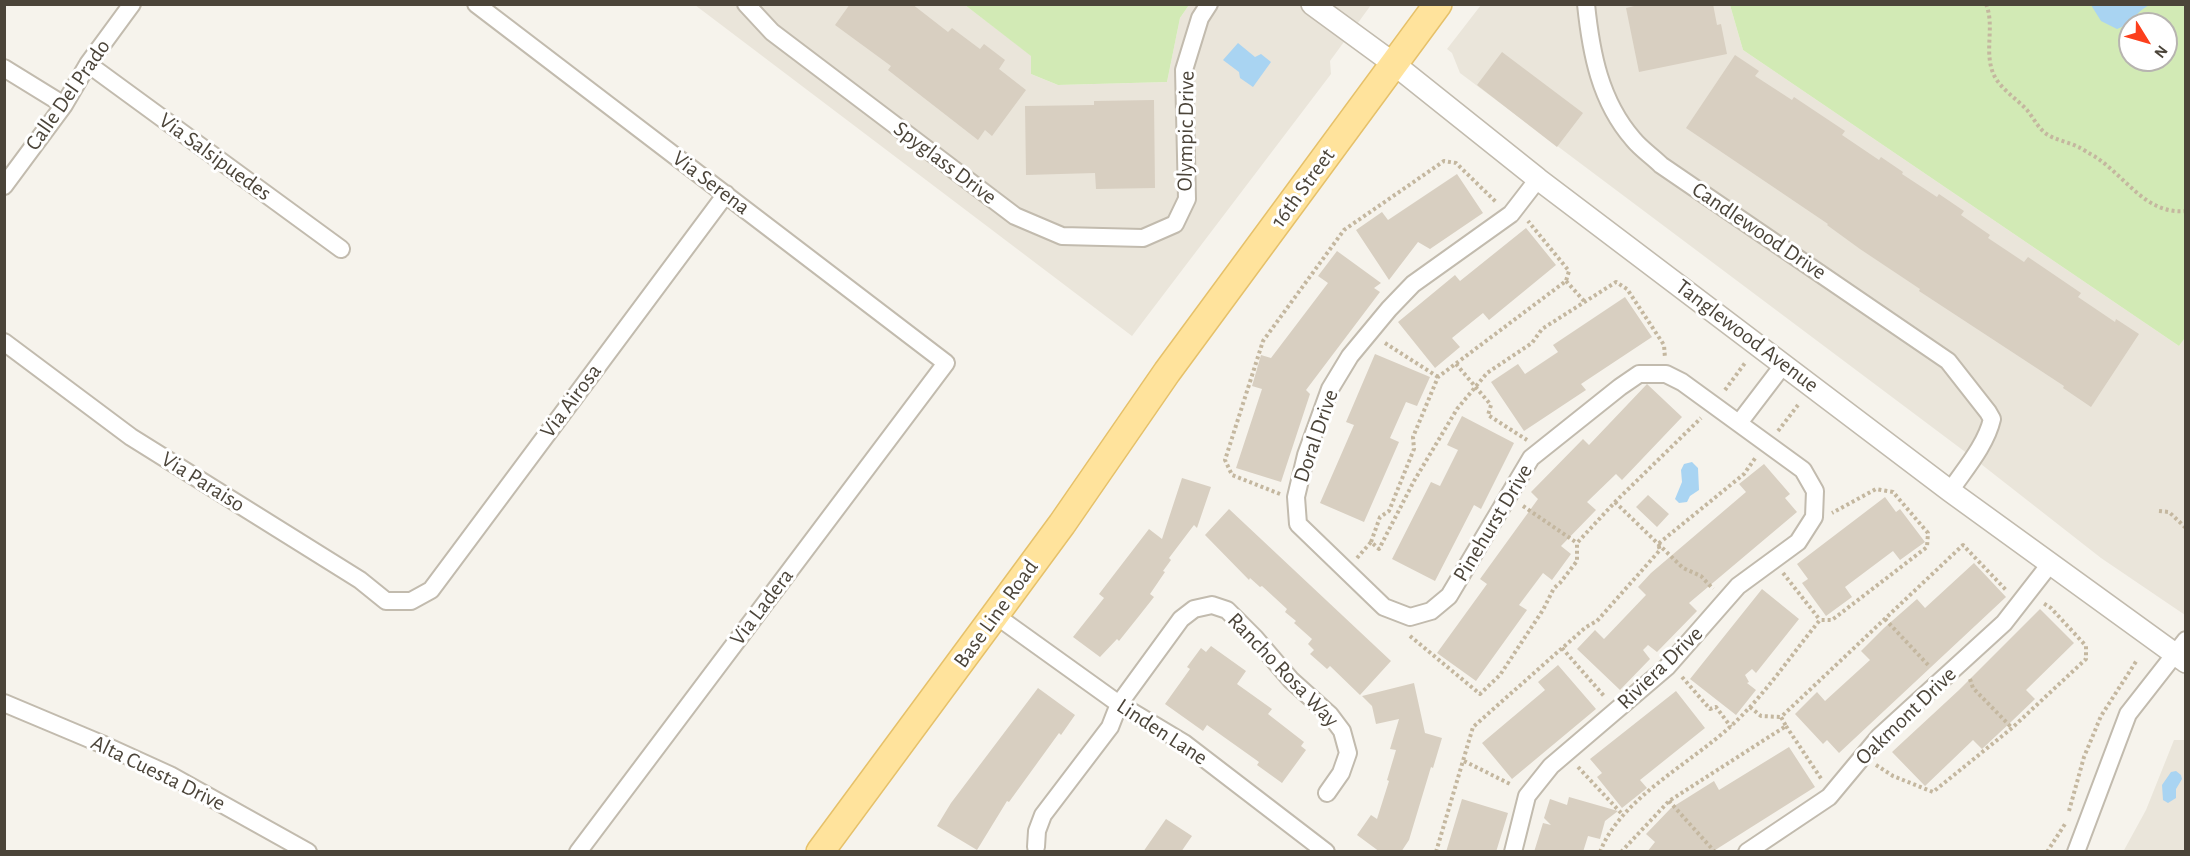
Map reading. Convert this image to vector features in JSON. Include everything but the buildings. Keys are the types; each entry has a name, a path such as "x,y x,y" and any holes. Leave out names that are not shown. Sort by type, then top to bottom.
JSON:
{"main road":[{"name":"16th Street","path":"1167,372 1438,4"},
{"name":"Base Line Road","path":"820,852 1062,524 1167,372"}],"street":[{"name":"Calle Del Prado","path":"4,186 64,105 88,64 132,4"},
{"name":"Via Serena","path":"476,4 946,363"},
{"name":"Spyglass Drive","path":"746,4 772,32 1015,216 1062,236 1143,238 1175,224"},
{"name":"Olympic Drive","path":"1175,224 1186,199 1184,70 1200,18 1209,4"},
{"name":"Tanglewood Avenue","path":"1312,4 1394,64 1538,179 1950,491 2050,564 2182,652"},
{"name":"Candlewood Drive","path":"1586,4 1590,47 1605,96 1633,139 1661,165 1948,361 1992,419 1973,457 1950,491"},
{"name":"Via Salsipuedes","path":"88,64 341,249"},
{"path":"4,68 64,105"},
{"name":"Doral Drive","path":"1410,617 1384,607 1298,524 1296,497 1306,455 1330,389 1350,356 1370,332 1413,284 1511,214 1538,179"},
{"name":"Via Airosa","path":"411,601 431,590 726,194"},
{"name":"Via Paraiso","path":"4,342 131,437 360,579 386,601 411,601"},
{"name":"Via Ladera","path":"578,852 946,363"},
{"path":"1739,423 1784,364"},
{"name":"Pinehurst Drive","path":"1410,617 1431,611 1449,597 1532,459 1620,387 1640,374 1666,374"},
{"path":"1666,374 1682,382 1803,470 1815,491 1814,517"},
{"name":"Riviera Drive","path":"1513,852 1527,796 1551,766 1667,667 1738,586 1798,542 1814,517"},
{"name":"Oakmont Drive","path":"1747,852 1829,797 1879,737 2004,623 2050,564"},
{"name":"Rancho Rosa Way","path":"1119,704 1181,619 1194,609 1212,605 1227,610 1291,680 1330,715 1342,731 1348,753 1341,773 1327,793"},
{"name":"Linden Lane","path":"995,615 1119,704 1184,744 1326,852"},
{"path":"2076,852 2128,714 2182,652"},
{"name":"Alta Cuesta Drive","path":"4,703 170,775 308,852"},
{"path":"1036,847 1037,831 1043,815 1110,727 1119,704"}],"path":[{"path":"1986,4 1990,16 1989,56 1994,74 2045,133 2077,146 2100,160 2141,198 2160,208 2176,212 2186,211"},
{"path":"1566,281 1585,302"},
{"path":"1346,570 1371,542 1379,549 1414,481 1452,418 1487,373 1532,343 1542,329 1616,282 1627,289 1664,345 1666,374"},
{"path":"1370,332 1438,377"},
{"path":"1410,617 1412,629 1408,634 1480,694 1500,675 1543,610 1554,588 1560,584 1577,561 1577,543 1704,415 1710,402 1728,388 1745,363"},
{"path":"1456,364 1491,405 1488,415 1527,440 1532,459"},
{"path":"1658,543 1744,474 1798,405"},
{"path":"1814,517 1836,512 1876,489 1893,492 1928,533 1927,547 1832,620 1820,620"},
{"path":"1509,494 1577,543"},
{"path":"1616,502 1683,568 1701,576 1713,589 1738,586"},
{"path":"2159,511 2169,512 2186,528"},
{"path":"1436,852 1473,727 1586,627 1597,621 1660,550 1658,543"},
{"path":"1750,707 1761,716 1781,717 1963,545 2010,593 2029,592 2051,608 2086,646 2086,659 2012,728 1933,792 1893,776 1863,755"},
{"path":"1772,561 1820,620"},
{"path":"1600,852 1622,814 1731,727 1750,707 1820,620"},
{"path":"1885,620 1931,669 1957,666 1972,681 1973,688 2012,728"},
{"path":"1562,648 1618,710"},
{"path":"2047,852 2067,821 2084,758 2101,716 2136,660"},
{"path":"1667,667 1683,678 1710,709 1716,707 1731,727"},
{"path":"1781,717 1823,783 1829,797"},
{"path":"1621,852 1670,801 1786,726"},
{"path":"1568,752 1595,787 1622,814"},
{"path":"1464,761 1511,784 1527,796"},
{"path":"1670,801 1715,852"}],"shaded area":[{"path":"695,5 965,5 1032,56 1031,74 1058,85 1167,82 1180,18 1189,5 1371,5 1330,61 1331,74 1132,336"},
{"path":"1481,5 1730,5 1743,50 2179,346 2185,338 2185,615 2101,558 1972,457 1460,73 1452,53 1447,49"},
{"path":"2174,740 2185,740 2185,851 2123,852 2146,810"}],"green space":[{"path":"965,5 1189,5 1180,18 1167,82 1058,85 1031,74 1031,56"},
{"path":"1730,5 2185,5 2185,338 2179,346 1743,50"}],"water":[{"path":"2091,5 2150,5 2140,12 2118,12 2117,29 2101,21"},
{"path":"1238,43 1255,57 1261,54 1271,62 1253,87 1240,78 1239,72 1223,60"},
{"path":"1692,462 1698,468 1699,490 1690,496 1687,502 1679,503 1675,499 1682,482 1681,470 1684,464"},
{"path":"2176,771 2182,779 2176,789 2176,798 2168,803 2163,800 2162,785 2171,772"}]}
